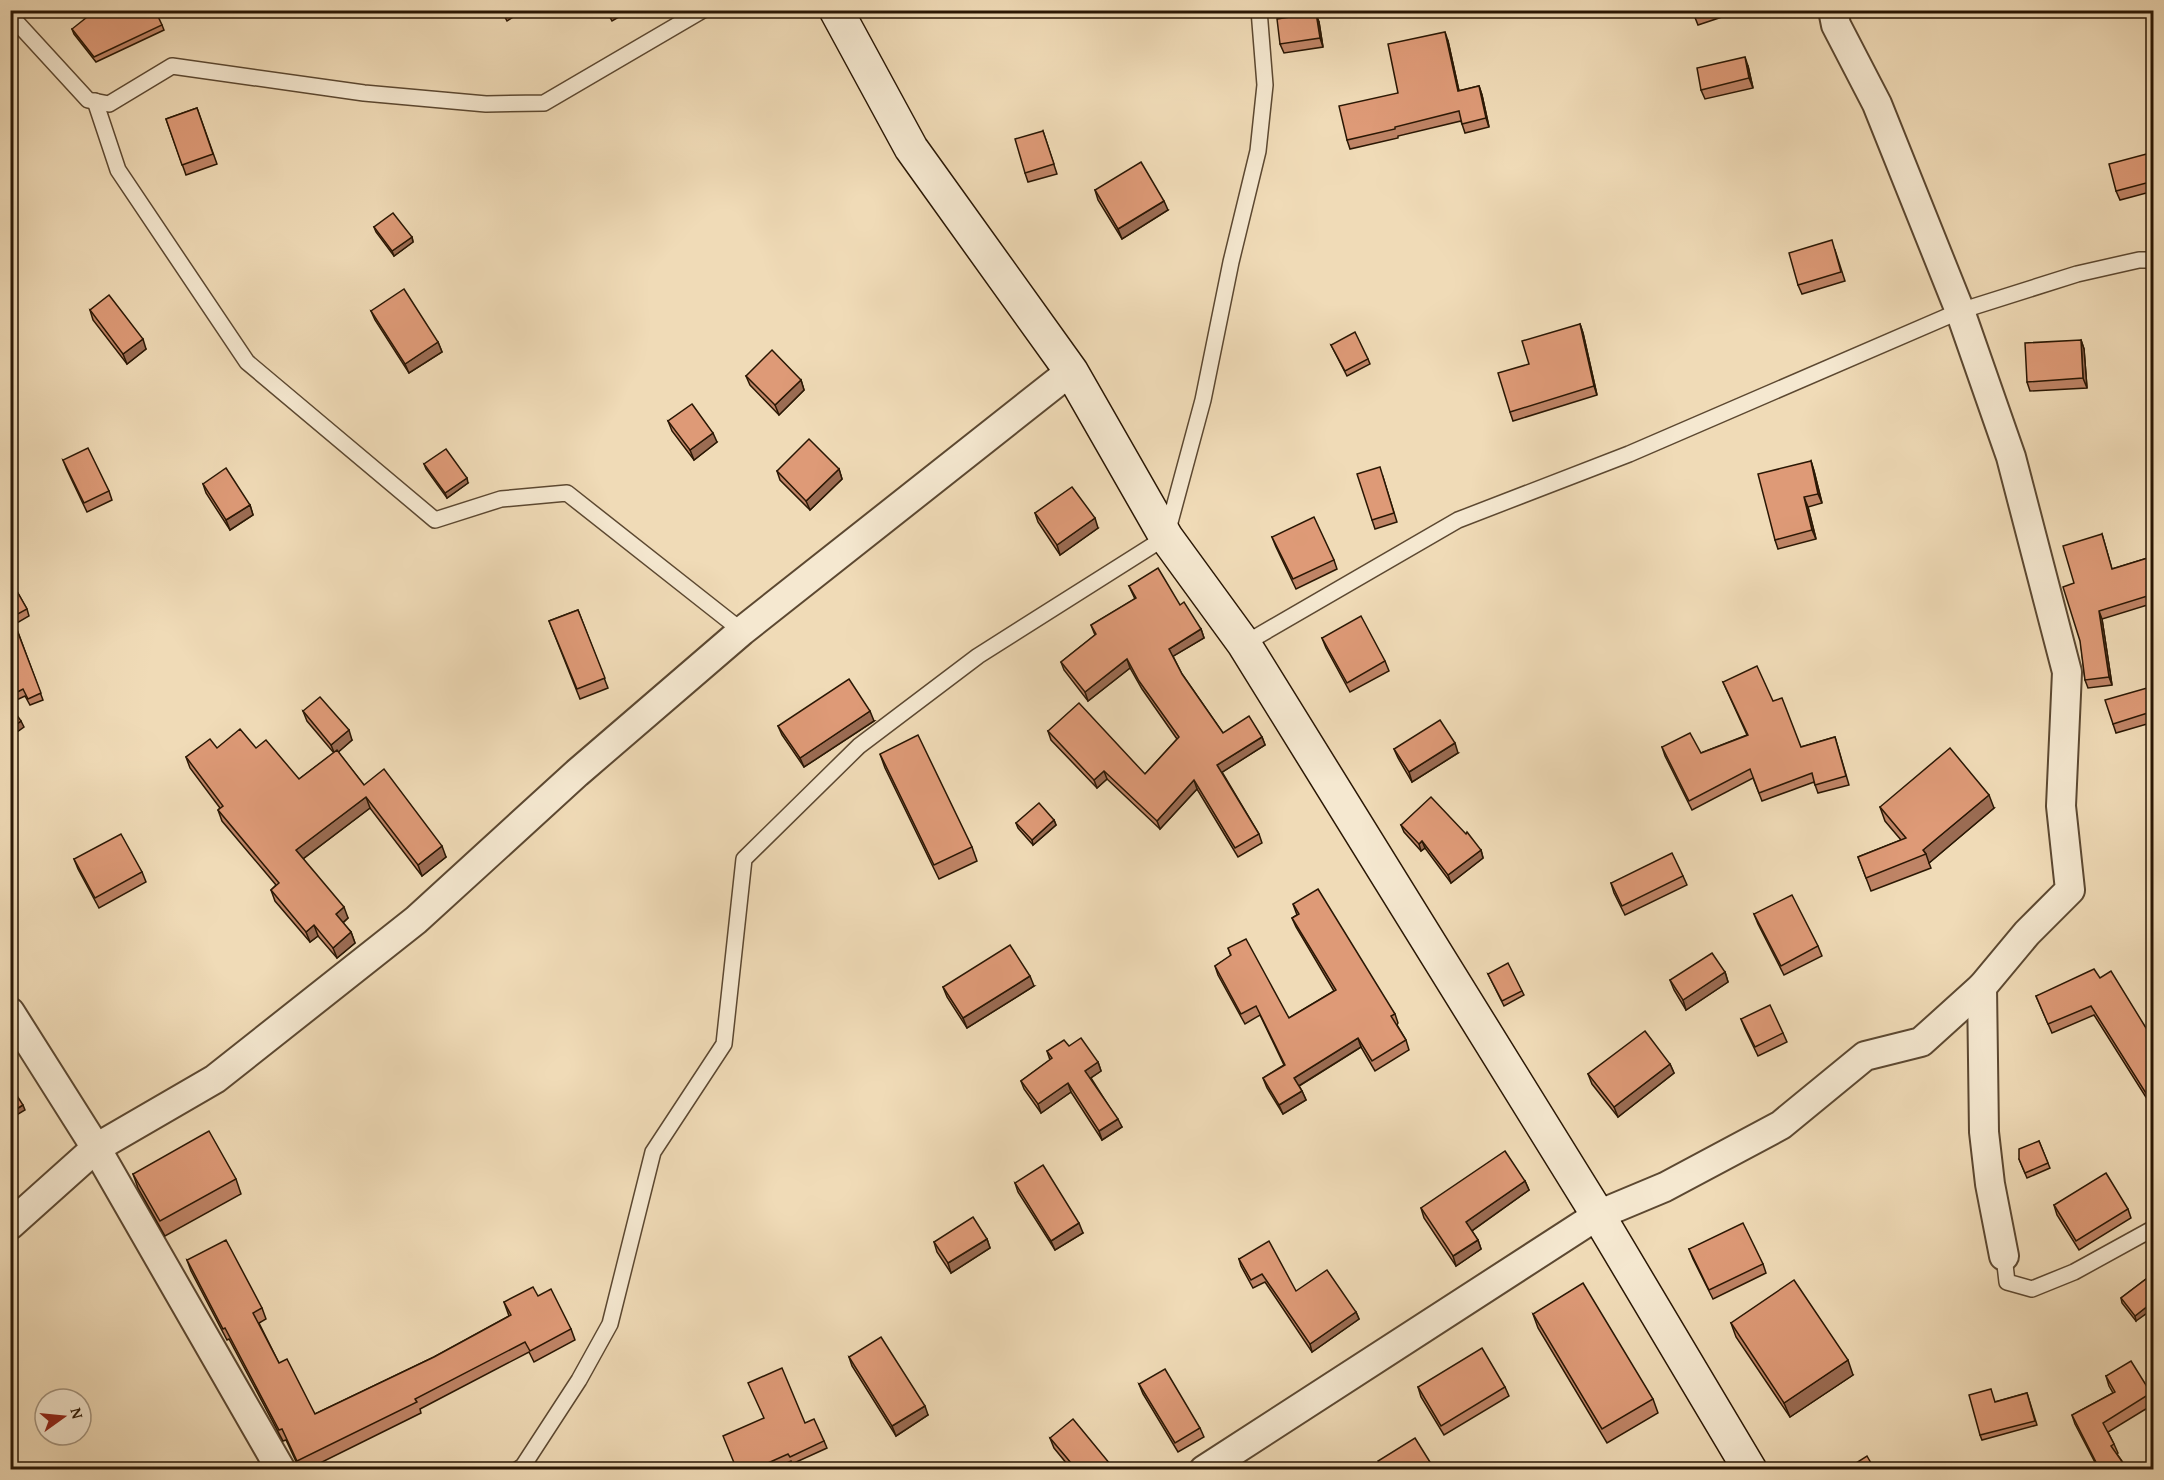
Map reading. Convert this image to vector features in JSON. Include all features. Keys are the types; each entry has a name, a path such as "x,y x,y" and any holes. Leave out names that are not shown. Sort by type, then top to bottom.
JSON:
{"main road":[{"path":"836,10 911,148 1071,371 1166,537 1244,644 1598,1215 1750,1470"}],"street":[{"path":"1204,1470 1598,1215 1665,1187 1781,1125 1865,1056 1921,1042 1982,987 2027,933 2070,890 2061,806 2067,672 2011,457 1960,311 1877,104 1836,25 1833,10"},
{"path":"10,1225 96,1148 215,1079 407,927 577,774 742,631 1071,371"},
{"path":"1982,987 1984,1132 1990,1184 2004,1256"},
{"path":"10,1012 96,1148 281,1470"}],"lane":[{"path":"10,15 88,100 109,104 172,66 364,93 486,104 544,103 703,10"},
{"path":"517,1470 523,1466 579,1380 610,1324 653,1152 724,1044 744,859 859,746 978,656 1166,537 1203,400 1231,262 1258,151 1265,85 1258,10"},
{"path":"95,101 118,170 247,362 435,520 501,499 567,493 742,631"},
{"path":"1244,644 1458,520 1629,454 1960,311 2077,274 2139,260 2154,260"},
{"path":"2004,1256 2007,1282 2032,1289 2074,1272 2154,1228"}],"building":[{"path":"96,10 155,10 162,25 94,57 72,29"},
{"path":"1316,13 1320,38 1280,44 1277,19"},
{"path":"1445,32 1458,91 1479,86 1486,118 1462,124 1459,111 1347,140 1339,106 1398,93 1388,44"},
{"path":"1745,57 1749,78 1701,90 1697,68"},
{"path":"197,108 213,154 182,165 166,119"},
{"path":"1043,131 1054,164 1025,173 1015,139"},
{"path":"2154,152 2154,181 2116,191 2109,164"},
{"path":"1141,162 1164,201 1118,229 1095,190"},
{"path":"393,213 412,237 392,251 374,227"},
{"path":"1832,240 1841,272 1798,285 1789,253"},
{"path":"404,289 438,342 405,364 371,311"},
{"path":"109,295 143,339 123,354 90,310"},
{"path":"1580,324 1594,386 1510,412 1498,373 1529,364 1522,341"},
{"path":"1355,332 1368,359 1345,371 1331,345"},
{"path":"2081,340 2083,378 2027,382 2025,343"},
{"path":"772,350 801,380 775,405 746,376"},
{"path":"692,404 713,433 690,450 668,421"},
{"path":"809,439 839,469 806,501 777,471"},
{"path":"88,448 109,491 84,503 63,460"},
{"path":"446,449 467,478 445,493 424,464"},
{"path":"1811,461 1818,494 1804,497 1812,530 1775,540 1758,474"},
{"path":"1380,467 1394,513 1372,520 1357,474"},
{"path":"226,468 250,505 226,520 203,484"},
{"path":"1072,487 1095,518 1057,545 1035,513"},
{"path":"1314,517 1334,560 1293,579 1272,537"},
{"path":"2102,534 2112,569 2154,556 2154,594 2099,611 2109,677 2085,680 2080,641 2063,587 2074,583 2063,546"},
{"path":"1158,568 1180,605 1184,602 1201,629 1169,649 1182,674 1223,733 1249,716 1262,737 1217,765 1259,834 1235,848 1194,780 1157,821 1104,771 1094,780 1048,731 1079,703 1145,774 1179,737 1139,681 1127,659 1085,692 1061,662 1096,634 1091,625 1136,598 1129,586"},
{"path":"10,579 27,609 12,617 41,693 28,699 23,689 10,696"},
{"path":"578,610 605,678 577,689 549,621"},
{"path":"1361,616 1385,661 1347,683 1322,638"},
{"path":"1757,666 1773,701 1782,698 1801,747 1835,737 1846,776 1815,785 1812,773 1759,793 1750,769 1689,801 1662,747 1690,733 1701,753 1748,735 1723,682"},
{"path":"849,679 870,711 800,758 778,726"},
{"path":"2154,686 2154,711 2113,724 2105,700"},
{"path":"320,697 349,730 331,745 303,711"},
{"path":"10,705 21,721 10,729"},
{"path":"1440,720 1455,743 1409,772 1394,749"},
{"path":"240,729 256,748 266,740 299,779 337,750 364,785 384,769 442,846 418,865 366,797 296,850 344,907 336,914 351,932 333,948 314,925 306,932 271,890 279,883 218,810 223,806 186,757 210,739 217,748"},
{"path":"918,735 972,847 934,865 880,754"},
{"path":"1950,748 1989,795 1923,850 1926,854 1866,878 1858,857 1906,838 1880,807"},
{"path":"1431,797 1466,834 1467,832 1481,850 1448,875 1422,841 1419,844 1401,825"},
{"path":"1039,803 1054,820 1032,840 1016,823"},
{"path":"121,834 142,872 95,898 74,859"},
{"path":"1672,853 1683,876 1622,906 1611,883"},
{"path":"1318,889 1395,1014 1391,1016 1406,1040 1372,1061 1358,1038 1294,1078 1302,1091 1279,1105 1263,1078 1285,1065 1256,1006 1241,1014 1215,966 1231,955 1228,948 1246,939 1289,1018 1336,990 1292,918 1299,914 1293,904"},
{"path":"1792,895 1818,946 1781,966 1754,914"},
{"path":"1010,945 1030,976 963,1018 943,987"},
{"path":"1712,953 1725,972 1683,1000 1670,980"},
{"path":"1508,963 1522,991 1502,1001 1488,974"},
{"path":"2094,969 2100,978 2111,971 2154,1041 2154,1106 2091,1006 2048,1024 2036,996"},
{"path":"1770,1005 1783,1033 1755,1047 1741,1019"},
{"path":"1645,1031 1670,1064 1614,1107 1588,1074"},
{"path":"1081,1038 1098,1062 1085,1071 1118,1119 1099,1131 1068,1083 1038,1104 1021,1081 1052,1058 1047,1051 1064,1040 1069,1046"},
{"path":"10,1085 23,1105 10,1113"},
{"path":"209,1131 236,1179 160,1221 133,1174"},
{"path":"2039,1141 2048,1163 2025,1173 2019,1159 2019,1149"},
{"path":"1505,1151 1525,1181 1466,1222 1478,1240 1453,1256 1421,1208"},
{"path":"1043,1165 1079,1223 1051,1241 1015,1183"},
{"path":"2106,1173 2128,1209 2076,1241 2054,1205"},
{"path":"973,1217 987,1239 948,1263 934,1242"},
{"path":"1743,1223 1763,1264 1709,1290 1689,1249"},
{"path":"226,1240 262,1308 253,1313 279,1363 287,1359 315,1414 434,1357 511,1315 504,1302 533,1287 538,1296 551,1289 571,1329 530,1351 525,1342 415,1399 417,1402 297,1461 282,1429 279,1430 187,1260"},
{"path":"1269,1241 1296,1291 1327,1270 1356,1312 1310,1344 1262,1274 1251,1280 1239,1259"},
{"path":"2154,1273 2154,1301 2135,1316 2121,1298"},
{"path":"1794,1280 1848,1360 1784,1403 1731,1323"},
{"path":"1583,1283 1653,1399 1602,1429 1533,1314"},
{"path":"881,1337 925,1406 892,1426 849,1357"},
{"path":"1482,1348 1505,1387 1441,1426 1418,1387"},
{"path":"2131,1361 2151,1393 2103,1423 2114,1444 2111,1446 2128,1470 2100,1470 2072,1415 2115,1392 2106,1376"},
{"path":"782,1368 805,1423 814,1419 824,1441 790,1457 788,1454 752,1470 737,1470 723,1436 764,1418 748,1383"},
{"path":"1165,1369 1200,1428 1175,1443 1139,1384"},
{"path":"1991,1389 1995,1402 2027,1393 2035,1421 1980,1435 1969,1395"},
{"path":"1073,1419 1115,1470 1077,1470 1050,1438"},
{"path":"1415,1438 1435,1470 1383,1470 1378,1461"},
{"path":"1867,1456 1875,1470 1845,1470"}]}
